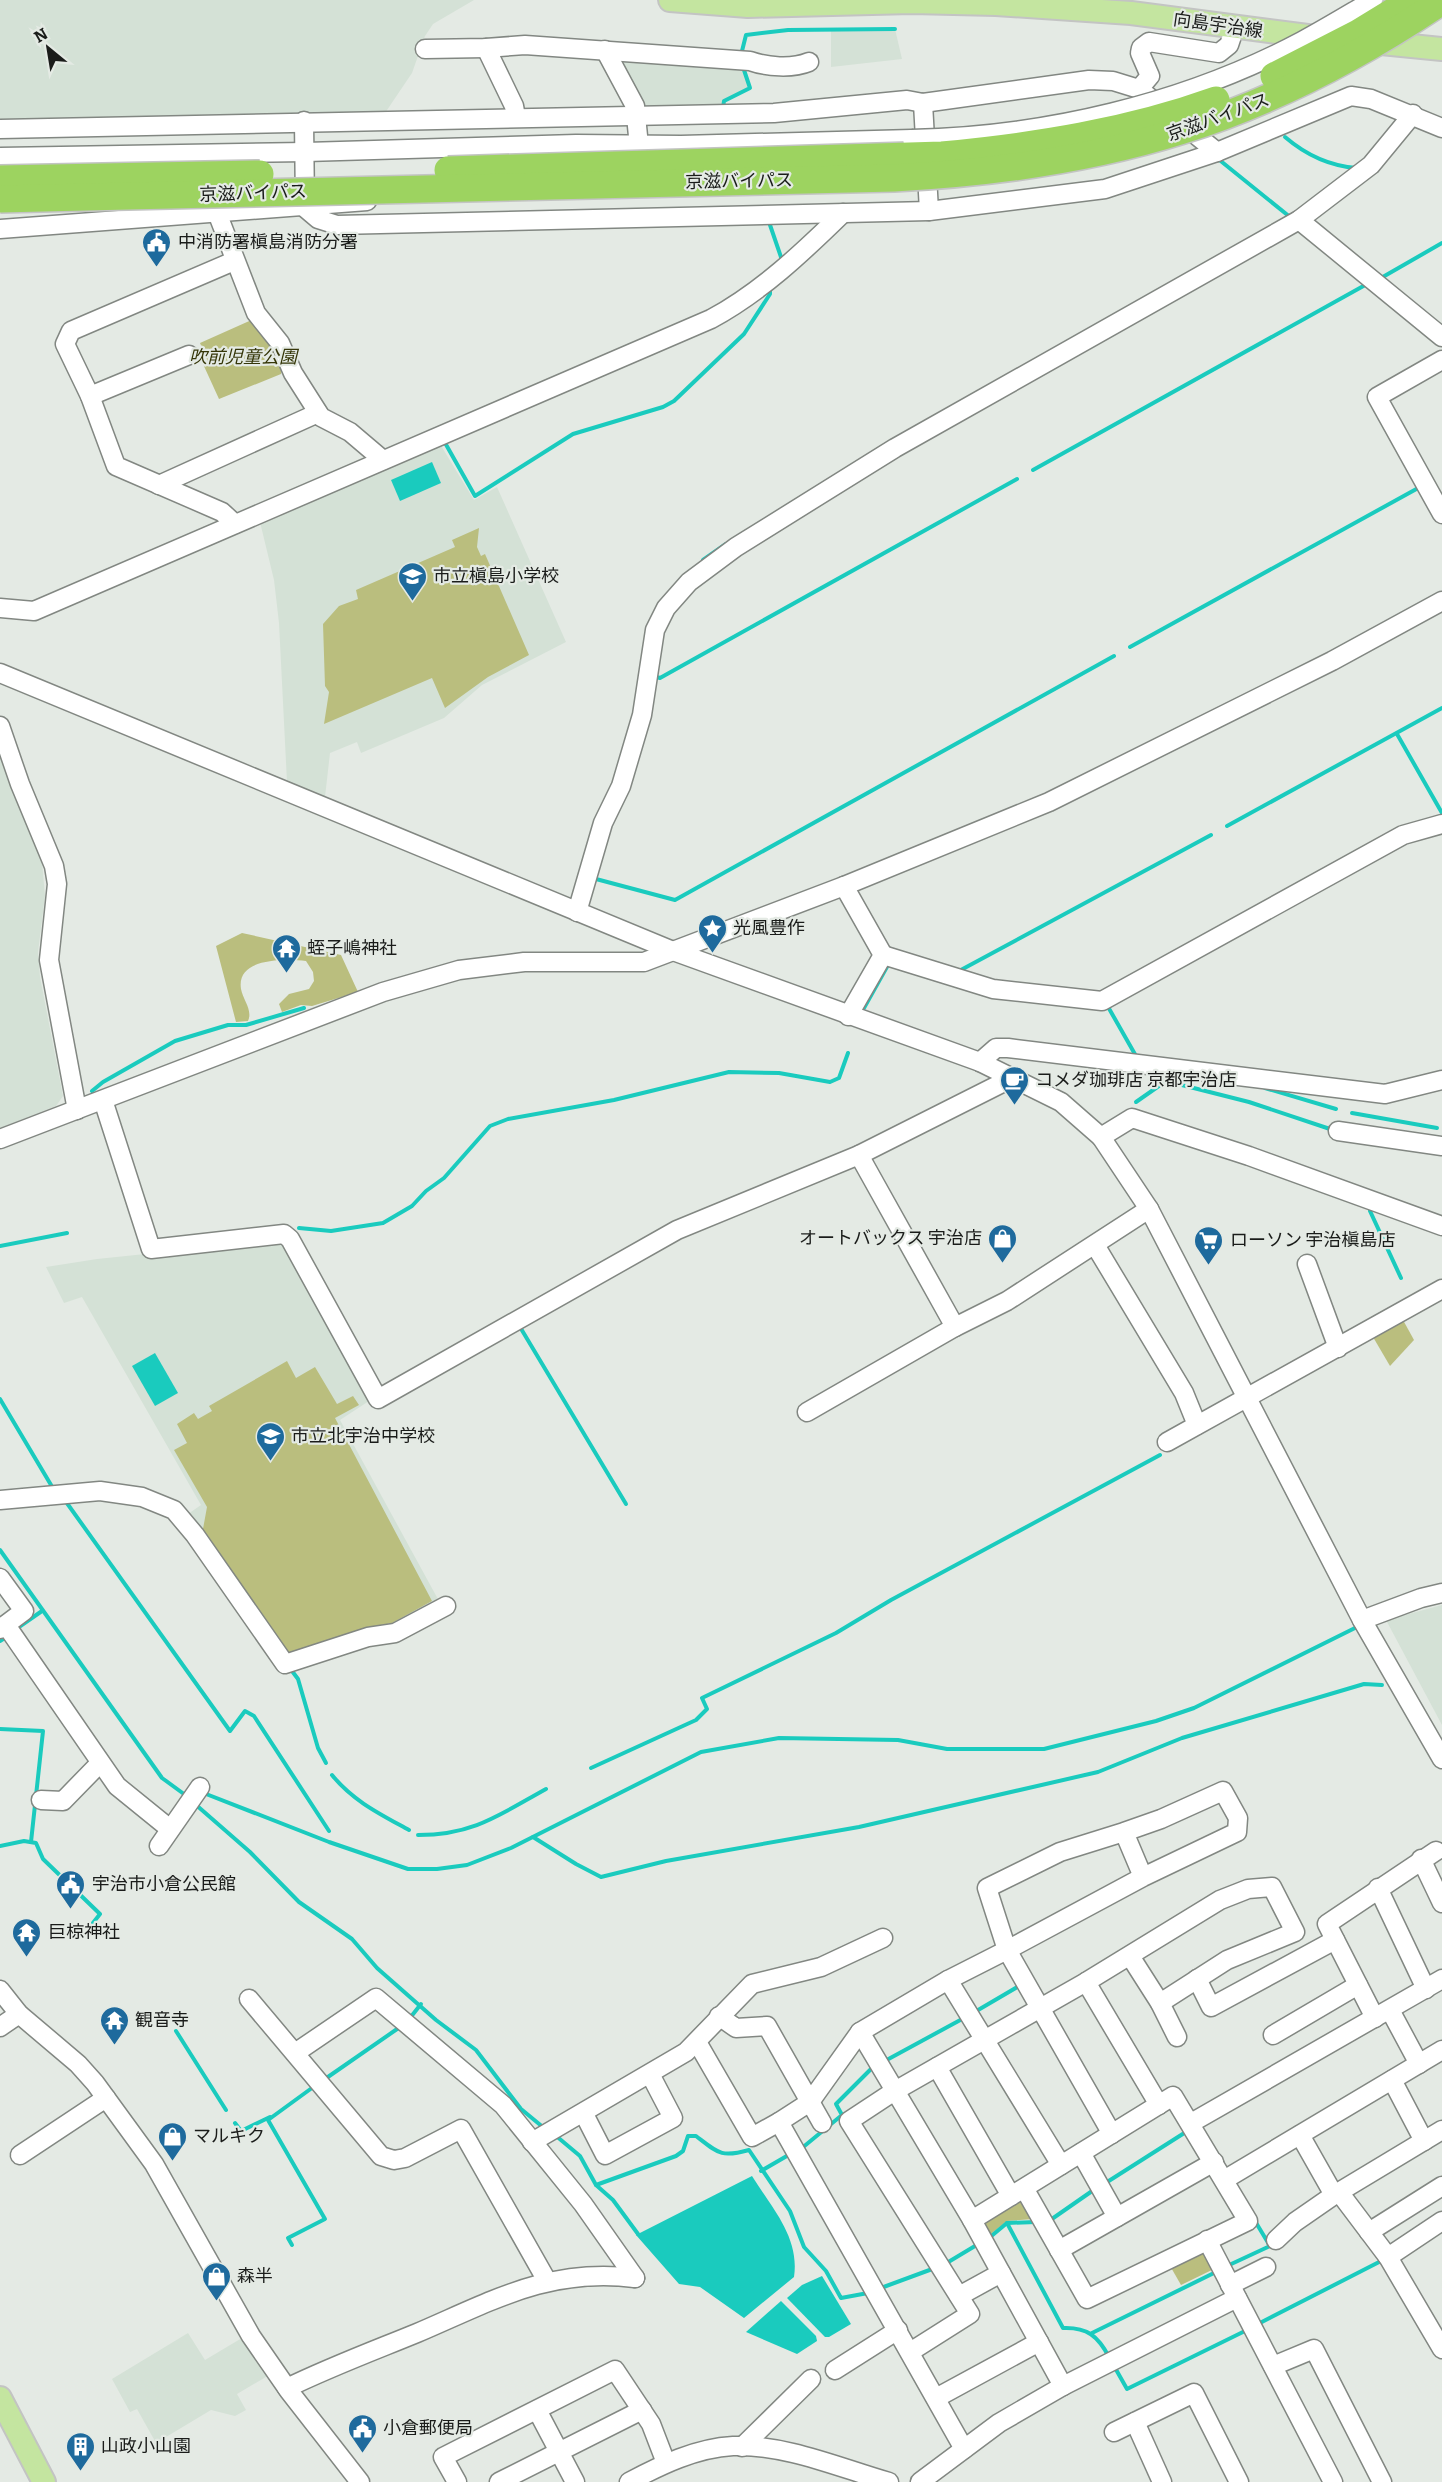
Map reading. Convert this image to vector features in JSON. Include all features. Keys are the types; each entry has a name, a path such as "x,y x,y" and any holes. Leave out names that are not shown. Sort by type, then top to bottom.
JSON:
{"highway":[{"name":"京滋バイパス","path":"0,179 857,159 1002,149 1115,130 1225,97 1326,50 1412,0"},
{"name":"京滋バイパス","path":"0,199 894,178 1035,165 1142,144 1237,112 1331,69 1390,36 1442,2"}],"main road":[{"name":"向島宇治線","path":"670,0 748,6 912,2 996,4 1131,12 1315,38 1442,49"},
{"path":"0,2398 44,2482"}],"street":[{"path":"0,129 304,133 632,146 912,139 1043,128 1082,120 1161,98 1225,75 1301,42 1372,0"},
{"path":"1139,89 1150,76 1140,53 1141,48 1149,42 1219,53 1229,45 1235,27"},
{"path":"425,49 525,45 750,61 762,66 800,65 809,62"},
{"path":"486,48 514,106 516,117"},
{"path":"605,50 628,89 637,115 632,146"},
{"path":"0,157 516,117 774,113 907,100 922,102 1089,80 1113,81 1139,89 1216,152"},
{"path":"304,133 305,208 318,219 337,225 929,211 1105,189 1216,152 1352,96 1371,99 1413,114 1442,128"},
{"path":"922,102 929,211"},
{"path":"577,912 603,824 621,786 642,715 655,630 666,608 689,582 736,547 895,448 1299,220 1371,165 1413,114"},
{"path":"0,228 139,220 216,210 305,208 350,204 402,195 568,154 632,146"},
{"path":"216,210 256,313 280,343 292,373 318,413 350,432 383,460"},
{"path":"0,608 34,611 711,320 738,305 792,262 843,213"},
{"path":"1299,220 1442,337"},
{"path":"234,261 71,331 65,344 90,396 116,466 222,512 235,524"},
{"path":"90,396 189,355"},
{"path":"1442,360 1377,397 1442,514"},
{"path":"159,484 318,413"},
{"path":"0,1139 383,992 459,970 524,962 644,962 844,886 1049,802 1332,661 1442,601"},
{"path":"0,673 673,951 980,1062 1061,1102 1101,1137 1149,1209 1362,1620 1442,1759"},
{"path":"0,726 54,866 56,903 49,960 77,1110"},
{"path":"844,886 883,955 993,989 1102,1001 1403,835 1442,824"},
{"path":"848,1016 883,955"},
{"path":"980,1062 996,1048 1008,1048 1385,1094 1442,1080"},
{"path":"103,1100 151,1249 284,1234 290,1239 378,1399 677,1230 859,1155 1012,1078"},
{"path":"1101,1137 1132,1118 1249,1156 1442,1226"},
{"path":"1338,1131 1442,1146"},
{"path":"859,1155 955,1327"},
{"path":"807,1412 955,1327 1007,1301 1149,1209"},
{"path":"1095,1245 1184,1393 1197,1425"},
{"path":"1307,1264 1338,1348"},
{"path":"1167,1442 1442,1289"},
{"path":"0,1500 100,1491 142,1497 174,1510 195,1535 285,1664 368,1637 395,1632 446,1606"},
{"path":"0,1578 24,1611 3,1627 117,1786 170,1829"},
{"path":"1362,1620 1421,1598 1442,1593"},
{"path":"41,1800 63,1801 100,1763"},
{"path":"159,1846 200,1787"},
{"path":"697,2042 752,2137 810,2103 860,2032 948,1980 1006,1950 1143,1876 1237,1832 1238,1818 1223,1791 1161,1819 1060,1852 987,1888 1006,1950 1112,2134"},
{"path":"1124,1832 1143,1876"},
{"path":"1419,2064 1383,2014 1358,1985 1327,1924 1428,1855 1442,1903"},
{"path":"910,2352 970,2314 849,2121 893,2092 1086,1982 1220,1900 1248,1888 1272,1887 1295,1932 1227,1960 1160,2003"},
{"path":"1378,1888 1426,1989"},
{"path":"532,2142 650,2074 697,2042 719,2016 752,1984 821,1967 883,1938"},
{"path":"1197,1979 1211,2007 1335,1940"},
{"path":"1130,1956 1160,2003 1177,2037"},
{"path":"1191,2122 1442,1979"},
{"path":"948,1980 1061,2165"},
{"path":"1086,1982 1159,2105"},
{"path":"1273,2035 1358,1985"},
{"path":"0,1990 19,2014 78,2064 106,2098 154,2164 251,2336 287,2388 360,2482"},
{"path":"287,2388 344,2361 495,2298 547,2281 594,2276 635,2278 584,2204 503,2105 376,1998 295,2053"},
{"path":"249,2000 381,2156 394,2160 405,2158 461,2129 547,2281"},
{"path":"0,2027 19,2014"},
{"path":"719,2016 736,2028 766,2026 822,2123"},
{"path":"860,2032 893,2092 972,2220 1063,2386"},
{"path":"1224,2180 1442,2050"},
{"path":"937,2067 1017,2192 1059,2250 1087,2299 1248,2221 1191,2122 1173,2096 1080,2153 1061,2165 1017,2192 972,2220"},
{"path":"584,2114 605,2155 673,2118 650,2074"},
{"path":"1392,2080 1424,2141"},
{"path":"20,2155 106,2098"},
{"path":"779,2122 964,2449"},
{"path":"1276,2240 1295,2222 1336,2194 1442,2130"},
{"path":"1299,2135 1336,2194 1388,2257 1440,2342"},
{"path":"1080,2153 1117,2217"},
{"path":"1059,2250 1214,2162"},
{"path":"1369,2232 1442,2186"},
{"path":"1388,2257 1442,2220"},
{"path":"1207,2240 1333,2482"},
{"path":"920,2482 999,2423 1234,2292 1266,2267"},
{"path":"959,2296 1001,2273"},
{"path":"835,2370 898,2330"},
{"path":"936,2398 1039,2342"},
{"path":"1273,2366 1314,2349 1382,2482"},
{"path":"457,2482 443,2457 615,2370 651,2424 666,2463"},
{"path":"742,2447 811,2379"},
{"path":"1114,2433 1194,2392 1239,2482"},
{"path":"537,2410 575,2482"},
{"path":"500,2482 642,2410"},
{"path":"1135,2422 1162,2482"},
{"path":"629,2482 666,2463 698,2453 742,2447 771,2449 889,2482"}],"shaded area":[{"path":"0,0 474,0 433,24 425,36 412,73 385,113 0,122"},
{"path":"895,29 902,59 831,67 831,30"},
{"path":"617,57 743,66 750,88 724,101 723,108 641,107"},
{"name":"市立槇島小学校","path":"440,444 474,500 497,487 566,642 482,685 444,718 361,753 357,742 330,753 325,797 287,782 279,623 274,580 260,522"},
{"path":"0,756 42,862 45,896 38,952 40,977 63,1096 56,1106 0,1128"},
{"name":"市立北宇治中学校","path":"279,1240 286,1242 369,1401 340,1420 439,1601 395,1627 287,1660 188,1514 201,1505 82,1297 64,1303 46,1267 97,1259"},
{"path":"1442,1605 1442,1725 1386,1620"},
{"path":"188,2333 205,2360 247,2335 271,2374 237,2394 246,2410 235,2416 211,2410 156,2443 137,2409 130,2412 112,2379"}],"green space":[{"name":"吹前児童公園","path":"256,318 283,363 281,374 219,399 203,364 208,362 200,343"},
{"path":"479,528 477,547 481,556 485,554 529,655 488,677 445,708 432,678 324,724 329,692 325,686 323,624 339,606 358,599 356,590 455,547 452,540"},
{"path":"242,933 341,955 358,992 312,1006 301,1005 282,1012 279,1004 289,994 309,989 314,981 313,972 306,961 264,962 246,971 242,979 241,989 249,1009 249,1017 248,1021 236,1022 216,946"},
{"path":"1403,1320 1414,1340 1390,1366 1373,1337"},
{"path":"287,1361 296,1378 315,1367 337,1404 353,1396 359,1405 335,1418 432,1601 392,1623 365,1628 289,1653 203,1529 207,1507 174,1450 187,1443 177,1424 194,1413 198,1419 212,1411 209,1406"},
{"path":"1017,2198 1023,2201 1034,2219 1007,2221 987,2237 982,2219"},
{"path":"1207,2251 1216,2268 1181,2285 1169,2264"}],"water":[{"path":"432,462 441,483 400,501 391,480"},
{"path":"155,1353 178,1393 155,1406 132,1366"},
{"path":"752,2176 782,2223 793,2249 795,2262 794,2277 744,2318 700,2287 679,2284 636,2235"},
{"path":"822,2276 851,2324 829,2337 825,2337 787,2298 802,2285"},
{"path":"781,2301 816,2336 817,2341 797,2354 746,2332"}],"waterway":[{"path":"741,55 746,35 788,30 895,29"},
{"path":"723,108 724,101 750,88 743,67"},
{"path":"1285,137 1318,158 1336,165 1357,168"},
{"path":"1217,158 1290,217"},
{"path":"769,222 782,260"},
{"path":"1381,278 1442,243"},
{"path":"1033,470 1367,284"},
{"path":"444,441 475,496 573,434 663,407 674,401 744,334 770,294 770,289"},
{"path":"653,676 660,678 1017,479"},
{"path":"1130,647 1420,487"},
{"path":"703,560 726,544"},
{"path":"596,879 675,900 1114,656"},
{"path":"1227,826 1442,708"},
{"path":"1397,734 1442,813"},
{"path":"959,971 1211,835"},
{"path":"864,1008 888,965"},
{"path":"1107,1005 1136,1056"},
{"path":"92,1091 103,1082 175,1041 228,1025 246,1025 304,1008"},
{"path":"299,1228 331,1231 383,1223 412,1206 426,1191 444,1178 490,1126 508,1119 614,1100 729,1072 779,1073 830,1082 839,1078 848,1053"},
{"path":"1161,1077 1166,1081 1249,1102 1330,1129"},
{"path":"1136,1102 1166,1081"},
{"path":"1265,1088 1336,1109"},
{"path":"1352,1113 1437,1128"},
{"path":"1370,1211 1401,1278"},
{"path":"0,1246 67,1233"},
{"path":"520,1327 626,1504"},
{"path":"0,1399 54,1490"},
{"path":"591,1768 696,1720 707,1709 702,1698 836,1633 891,1600 1160,1455"},
{"path":"64,1499 230,1731 245,1711 254,1716 329,1831"},
{"path":"0,1550 162,1778 188,1797"},
{"path":"16,1629 42,1611"},
{"path":"201,1792 329,1842 408,1869 437,1869 467,1865 511,1848 701,1752 779,1738 898,1740 947,1749 1044,1749 1156,1721 1194,1708 1359,1626"},
{"path":"0,1641 8,1636"},
{"path":"292,1671 298,1679 318,1748 326,1763"},
{"path":"533,1837 601,1877 666,1861 859,1827 1098,1772 1182,1738 1364,1684 1382,1685"},
{"path":"0,1729 43,1731 31,1842"},
{"path":"332,1775 358,1800 409,1830"},
{"path":"418,1835 455,1831 485,1822 546,1789"},
{"path":"195,1804 250,1852 299,1902 352,1939 377,1968 436,2020 476,2050 521,2109 544,2128"},
{"path":"0,1846 24,1841 36,1843 43,1859 100,1914 89,1928"},
{"path":"973,2013 1019,1986"},
{"path":"410,2018 421,2004"},
{"path":"883,2062 964,2018"},
{"path":"325,2079 400,2027"},
{"path":"176,2031 226,2110"},
{"path":"802,2148 842,2115 836,2104 874,2066"},
{"path":"292,2245 288,2238 325,2219 268,2120 316,2085"},
{"path":"235,2123 241,2131 270,2117"},
{"path":"1104,2184 1189,2130"},
{"path":"555,2135 580,2156 596,2185 676,2156 683,2151 688,2136 696,2136 715,2150 726,2154 749,2150 790,2211 804,2247 826,2271 841,2298 868,2293"},
{"path":"761,2171 792,2153"},
{"path":"596,2185 613,2200 638,2234"},
{"path":"1049,2221 1095,2189"},
{"path":"1227,2266 1270,2246 1255,2221"},
{"path":"989,2238 1007,2223 1036,2222"},
{"path":"1007,2223 1063,2328 1079,2329 1091,2334 1101,2343 1109,2357"},
{"path":"945,2264 980,2243"},
{"path":"1256,2325 1383,2260"},
{"path":"881,2288 935,2268"},
{"path":"1092,2333 1218,2271"},
{"path":"1114,2366 1127,2389 1247,2330"}],"place":[{"name":"中消防署槇島消防分署","path":"157,268"},
{"name":"市立槇島小学校","path":"412,602"},
{"name":"光風豊作","path":"712,954"},
{"name":"蛭子嶋神社","path":"286,974"},
{"name":"コメダ珈琲店 京都宇治店","path":"1014,1106"},
{"name":"オートバックス 宇治店","path":"1003,1264"},
{"name":"ローソン 宇治槇島店","path":"1209,1266"},
{"name":"市立北宇治中学校","path":"270,1462"},
{"name":"宇治市小倉公民館","path":"71,1910"},
{"name":"巨椋神社","path":"27,1958"},
{"name":"観音寺","path":"114,2046"},
{"name":"マルキク","path":"172,2162"},
{"name":"森半","path":"216,2302"},
{"name":"小倉郵便局","path":"362,2454"},
{"name":"山政小山園","path":"80,2472"}]}
